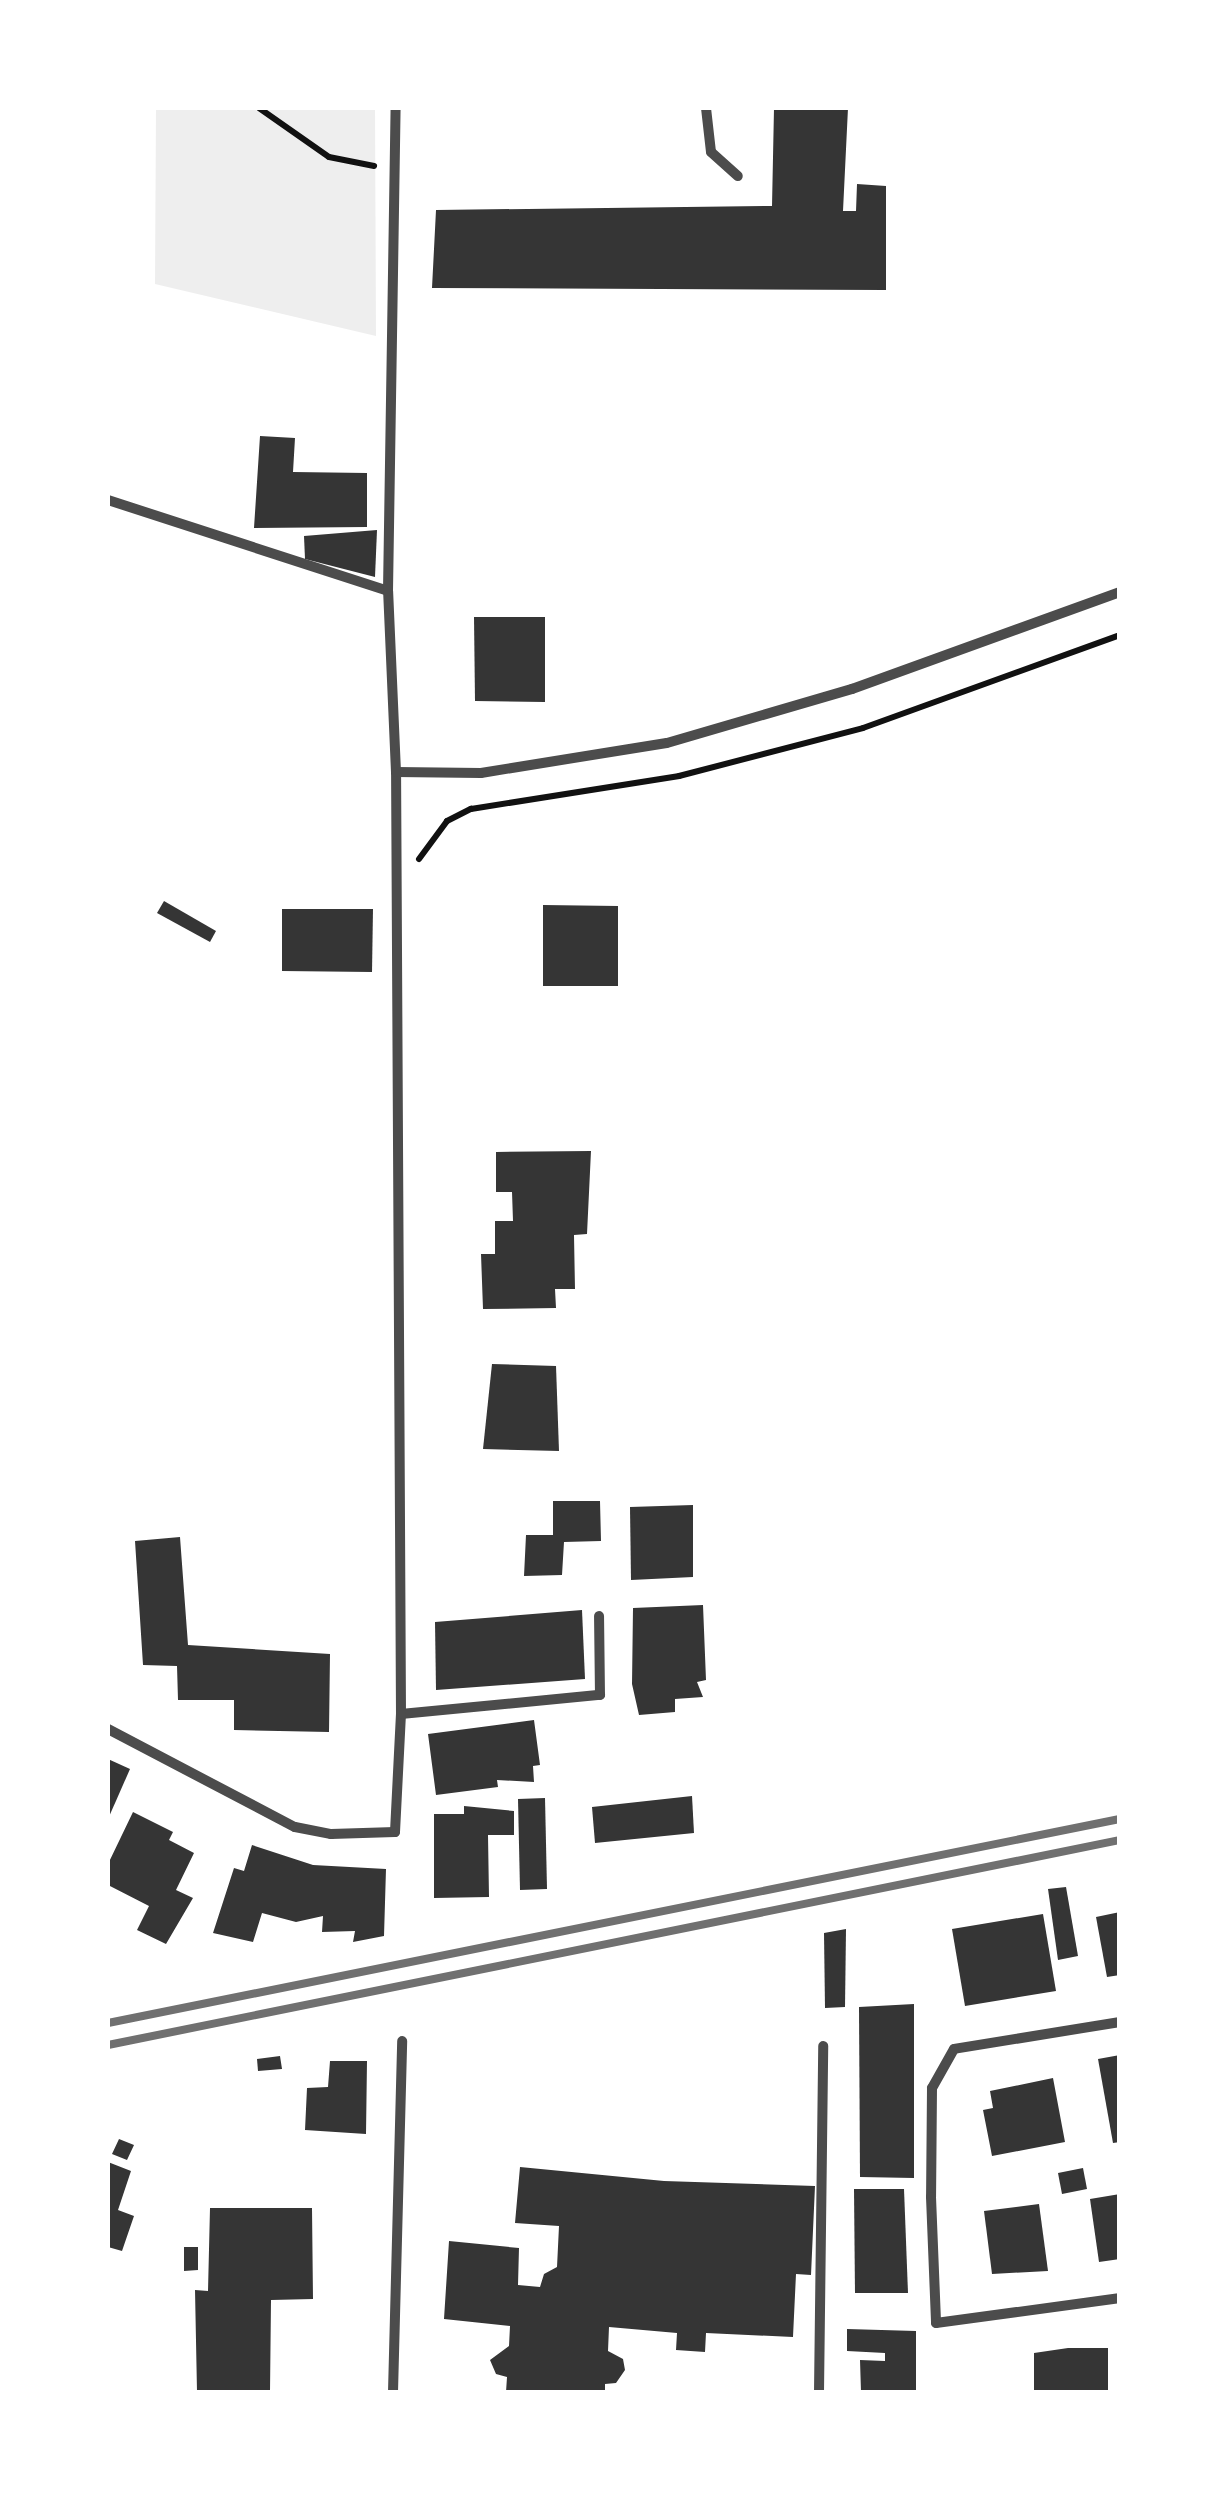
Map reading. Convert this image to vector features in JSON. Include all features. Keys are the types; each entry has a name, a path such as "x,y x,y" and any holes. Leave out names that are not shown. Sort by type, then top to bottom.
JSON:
{"street":[{"path":"108,1729 295,1827 395,1832 401,1714 396,772 388,591 396,108"},
{"path":"706,108 711,152 738,176"},
{"path":"108,500 388,591"},
{"path":"396,772 482,773 667,743 852,689 1120,592"},
{"path":"401,1714 600,1694 599,1616"},
{"path":"1120,2022 954,2049 932,2088 936,2323 1120,2298"},
{"path":"393,2392 402,2041"},
{"path":"819,2392 823,2046"}],"path":[{"path":"259,108 329,157 395,170"},
{"path":"396,859 422,858 447,821 470,809 679,776 844,732 1120,635"}],"shaded area":[{"path":"156,108 375,108 376,336 155,284"}],"building":[{"path":"774,108 848,108 843,211 856,211 857,184 886,186 886,290 432,288 436,210 772,206"},
{"path":"260,436 295,438 293,472 367,473 367,527 254,528"},
{"path":"377,530 375,577 305,559 304,536"},
{"path":"474,617 545,617 545,702 475,701"},
{"path":"164,901 216,931 210,942 157,913"},
{"path":"543,905 618,906 618,986 543,986"},
{"path":"282,909 373,909 372,972 282,971"},
{"path":"591,1151 587,1234 574,1235 575,1289 555,1289 556,1308 483,1309 481,1254 495,1254 495,1221 513,1221 512,1192 496,1192 496,1152"},
{"path":"492,1364 556,1366 559,1451 483,1449"},
{"path":"553,1501 600,1501 601,1541 564,1542 562,1575 524,1576 526,1535 553,1535"},
{"path":"693,1505 693,1577 631,1580 630,1507"},
{"path":"180,1537 188,1645 330,1654 329,1732 234,1730 234,1700 178,1700 177,1666 143,1665 135,1541"},
{"path":"703,1605 706,1680 697,1682 703,1697 675,1699 675,1712 639,1715 632,1684 633,1608"},
{"path":"582,1610 585,1679 436,1690 435,1622"},
{"path":"534,1720 540,1765 533,1766 534,1782 497,1780 498,1787 436,1795 428,1734"},
{"path":"108,1759 130,1769 108,1819"},
{"path":"692,1796 694,1833 595,1843 592,1807"},
{"path":"545,1798 547,1889 520,1890 518,1799"},
{"path":"464,1806 514,1811 514,1835 488,1835 489,1897 434,1898 434,1814 464,1814"},
{"path":"133,1812 173,1832 169,1840 194,1853 176,1890 193,1898 166,1944 137,1930 149,1906 108,1885 108,1864"},
{"path":"252,1845 313,1865 386,1869 384,1936 353,1942 355,1931 322,1932 323,1916 296,1922 262,1913 253,1942 213,1933 234,1868 244,1871"},
{"path":"1066,1887 1078,1956 1058,1960 1048,1889"},
{"path":"1120,1912 1120,1975 1107,1977 1096,1917"},
{"path":"1043,1914 1056,1991 965,2006 952,1929"},
{"path":"846,1929 845,2007 825,2008 824,1933"},
{"path":"914,2004 914,2178 860,2177 859,2007"},
{"path":"1120,2055 1120,2142 1113,2143 1098,2059"},
{"path":"280,2056 282,2069 258,2071 257,2059"},
{"path":"330,2061 367,2061 366,2134 305,2130 307,2088 328,2087"},
{"path":"1053,2078 1065,2142 992,2156 983,2110 993,2108 990,2091"},
{"path":"119,2139 134,2145 127,2160 112,2154"},
{"path":"108,2162 131,2171 118,2210 134,2216 122,2251 108,2247"},
{"path":"520,2167 664,2181 815,2186 811,2275 796,2274 793,2337 706,2333 705,2352 676,2350 677,2333 609,2327 608,2351 623,2359 625,2370 616,2383 605,2384 605,2392 506,2392 507,2377 496,2374 490,2360 509,2346 510,2326 444,2319 449,2241 519,2248 518,2285 540,2287 544,2274 557,2267 559,2226 515,2223"},
{"path":"1083,2168 1087,2189 1062,2194 1058,2173"},
{"path":"854,2189 904,2189 908,2293 855,2293"},
{"path":"1120,2194 1120,2259 1099,2262 1090,2199"},
{"path":"1039,2204 1048,2271 992,2274 984,2211"},
{"path":"210,2208 312,2208 313,2299 271,2300 270,2392 197,2392 195,2290 208,2291"},
{"path":"184,2247 198,2247 198,2270 184,2271"},
{"path":"847,2329 916,2331 916,2392 861,2392 860,2360 885,2361 885,2353 847,2351"},
{"path":"1108,2348 1108,2392 1034,2392 1034,2353"}],"railway":[{"path":"108,2023 1120,1819"},
{"path":"108,2045 1120,1840"}]}
